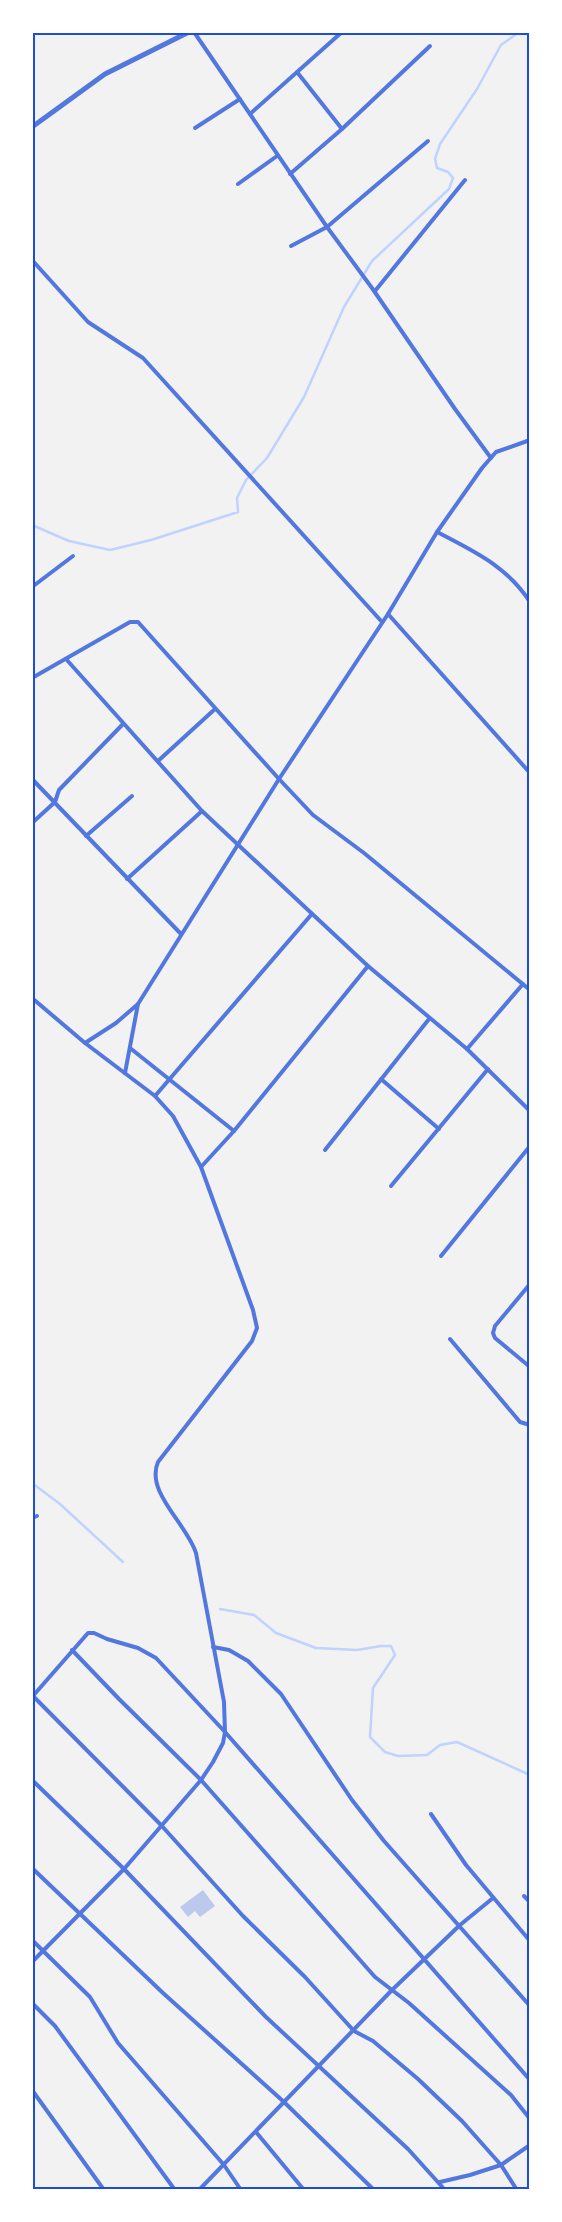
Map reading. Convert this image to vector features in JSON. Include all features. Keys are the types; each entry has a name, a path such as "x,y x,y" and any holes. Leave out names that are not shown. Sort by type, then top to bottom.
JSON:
{"street":[{"path":"32,127 106,74 189,32"},
{"path":"194,32 277,156 374,290 455,409 491,458"},
{"path":"250,114 342,32"},
{"path":"290,174 342,129 430,46"},
{"path":"298,72 342,129"},
{"path":"196,128 240,99"},
{"path":"291,246 327,227 428,141"},
{"path":"238,184 277,156"},
{"path":"374,290 465,180"},
{"path":"32,260 88,322 143,358 382,622"},
{"path":"85,1043 116,1023 138,1004 279,779 388,614 437,532 482,468 491,458 506,447 530,440"},
{"path":"437,532 495,564 514,581 530,602"},
{"path":"32,587 73,556"},
{"path":"388,614 530,772"},
{"path":"32,678 130,622 135,621 318,819 364,853 530,990"},
{"path":"66,659 202,811 311,915 429,1019 468,1049 530,1111"},
{"path":"158,761 215,709"},
{"path":"32,823 55,802 59,790 123,724"},
{"path":"32,779 181,934"},
{"path":"86,836 132,796"},
{"path":"127,879 202,811"},
{"path":"155,1096 311,915"},
{"path":"201,1167 234,1131 368,966"},
{"path":"468,1049 523,984"},
{"path":"32,998 85,1043 155,1096 180,1127 201,1167 254,1310 257,1328 252,1341 205,1399 158,1462 154,1480 159,1491 194,1545 224,1702 226,1732 218,1755 201,1780 124,1869 32,1962"},
{"path":"125,1073 138,1004"},
{"path":"325,1150 429,1019"},
{"path":"130,1048 234,1131"},
{"path":"391,1186 488,1069"},
{"path":"381,1079 439,1129"},
{"path":"441,1256 530,1146"},
{"path":"530,1284 495,1326 493,1333 495,1338 530,1367"},
{"path":"450,1340 520,1422 530,1425"},
{"path":"517,2190 501,2165 462,2121 418,2079 373,2041 354,2031 306,1977 243,1916 161,1825 33,1696 83,1636 88,1633 94,1633 150,1654 226,1732 423,1960 530,2080"},
{"path":"213,1647 238,1654 248,1661 281,1694 358,1807 420,1883 460,1925 530,2006"},
{"path":"72,1650 201,1780 357,1959 375,1977 409,2003 511,2096 530,2119"},
{"path":"32,1780 124,1869 266,2017 440,2182 445,2190"},
{"path":"431,1814 466,1865 530,1941"},
{"path":"32,1868 163,1993 284,2102 374,2190"},
{"path":"524,1896 530,1902"},
{"path":"199,2190 392,1990 460,1925 493,1898"},
{"path":"32,1940 90,1997 118,2043 224,2165 242,2190"},
{"path":"32,2003 55,2026 175,2190"},
{"path":"32,2090 104,2190"},
{"path":"256,2132 304,2190"},
{"path":"440,2182 501,2165 530,2145"}],"building":[{"path":"203,1890 215,1906 200,1917 195,1911 188,1917 180,1907"}],"waterway":[{"path":"32,525 69,541 110,550 151,540 238,512 237,498 246,480 267,458 304,397 344,307 372,261 449,189 453,178 448,172 437,168 435,159 440,144 477,89 501,45 519,32"},
{"path":"32,1483 60,1504 123,1562"},
{"path":"220,1609 254,1615 276,1633 316,1648 357,1650 391,1646 395,1655 373,1688 370,1737 385,1752 398,1756 427,1755 440,1745 457,1742 530,1775"}]}
